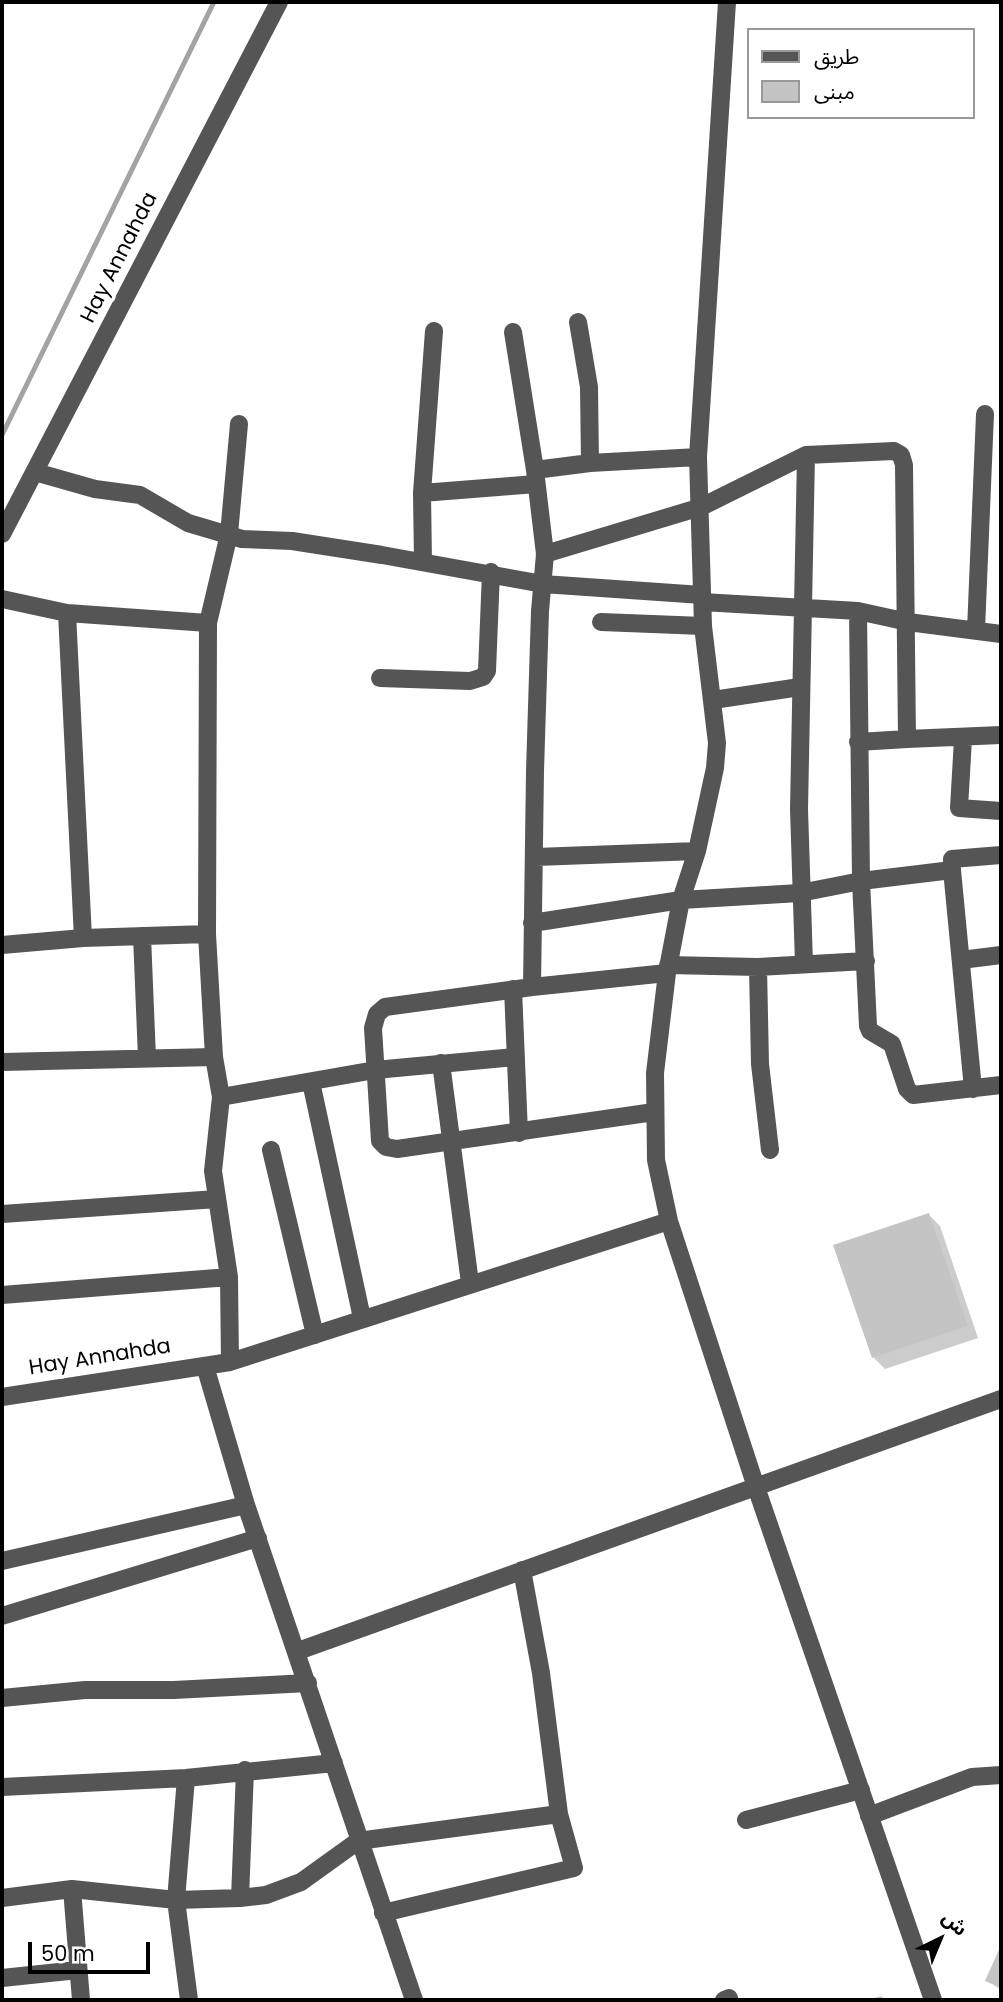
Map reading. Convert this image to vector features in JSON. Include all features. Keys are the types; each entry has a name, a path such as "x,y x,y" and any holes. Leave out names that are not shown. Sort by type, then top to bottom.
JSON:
{"street":[{"name":"Hay Annahda","path":"2,534 279,2"},
{"path":"727,2 698,457 703,626 717,743 715,768 697,851 681,900 667,969 655,1073 656,1160 669,1221 756,1487 933,2000"},
{"path":"578,322 589,387 590,463"},
{"path":"423,562 422,493 435,331"},
{"path":"513,332 545,554 535,771 536,857 532,987"},
{"path":"976,630 985,414"},
{"path":"230,1362 229,1277 213,1171 221,1097 214,1057 206,934 208,623 229,534 239,424"},
{"path":"545,554 701,507 806,455 894,451 901,455 908,622 907,739"},
{"path":"804,964 800,893 800,687 806,455"},
{"path":"422,493 535,477 590,463 698,457"},
{"path":"35,472 95,489 140,495 188,523 242,540 292,541 491,572 543,584 858,611 908,622 1001,634"},
{"path":"380,678 470,681 483,677 487,671 491,572"},
{"path":"2,599 67,613 208,623"},
{"path":"858,611 861,881 868,1026 870,1031 892,1044 907,1089 913,1095 921,1097 1001,1085"},
{"path":"67,613 83,938"},
{"path":"601,622 703,626"},
{"path":"713,700 800,687"},
{"path":"858,742 1001,736"},
{"path":"963,739 959,808 1001,811"},
{"path":"536,857 697,851"},
{"path":"973,1089 952,859 1001,855"},
{"path":"532,923 681,900 800,893 861,881 952,870"},
{"path":"2,945 83,938 206,934"},
{"path":"142,936 147,1058"},
{"path":"961,960 1001,955"},
{"path":"654,1112 397,1149 386,1147 380,1141 375,1070 373,1028 377,1014 385,1007 667,969 866,961"},
{"path":"758,967 760,1065 770,1150"},
{"path":"513,989 519,1133"},
{"path":"2,1062 214,1057"},
{"path":"221,1097 375,1070 515,1057"},
{"path":"441,1063 470,1283"},
{"path":"311,1082 362,1318"},
{"path":"271,1150 315,1335"},
{"path":"2,1214 217,1199"},
{"name":"Hay Annahda","path":"2,1397 167,1369 230,1362 669,1221"},
{"path":"2,1295 229,1277"},
{"path":"205,1366 246,1505 298,1651 358,1841 414,2000"},
{"path":"298,1651 1001,1399"},
{"path":"2,1561 246,1505"},
{"path":"2,1616 258,1538"},
{"path":"383,1913 572,1870 575,1864 559,1814 541,1673 522,1570"},
{"path":"2,1698 85,1690 174,1690 308,1683"},
{"path":"2,1787 186,1778 334,1763"},
{"path":"240,1898 245,1770"},
{"path":"869,1816 972,1777 1001,1775"},
{"path":"186,1778 176,1900 188,2000"},
{"path":"746,1820 861,1790"},
{"path":"2,1898 72,1889 176,1900 266,1895 301,1882 358,1841 559,1814"},
{"path":"72,1889 81,2000"},
{"path":"2,1978 78,1970"}],"building":[{"path":"929,1213 968,1326 872,1358 833,1245"},
{"path":"1001,1945 1001,1988 985,1981"}],"waterway":[{"path":"2,435 214,2"}]}
